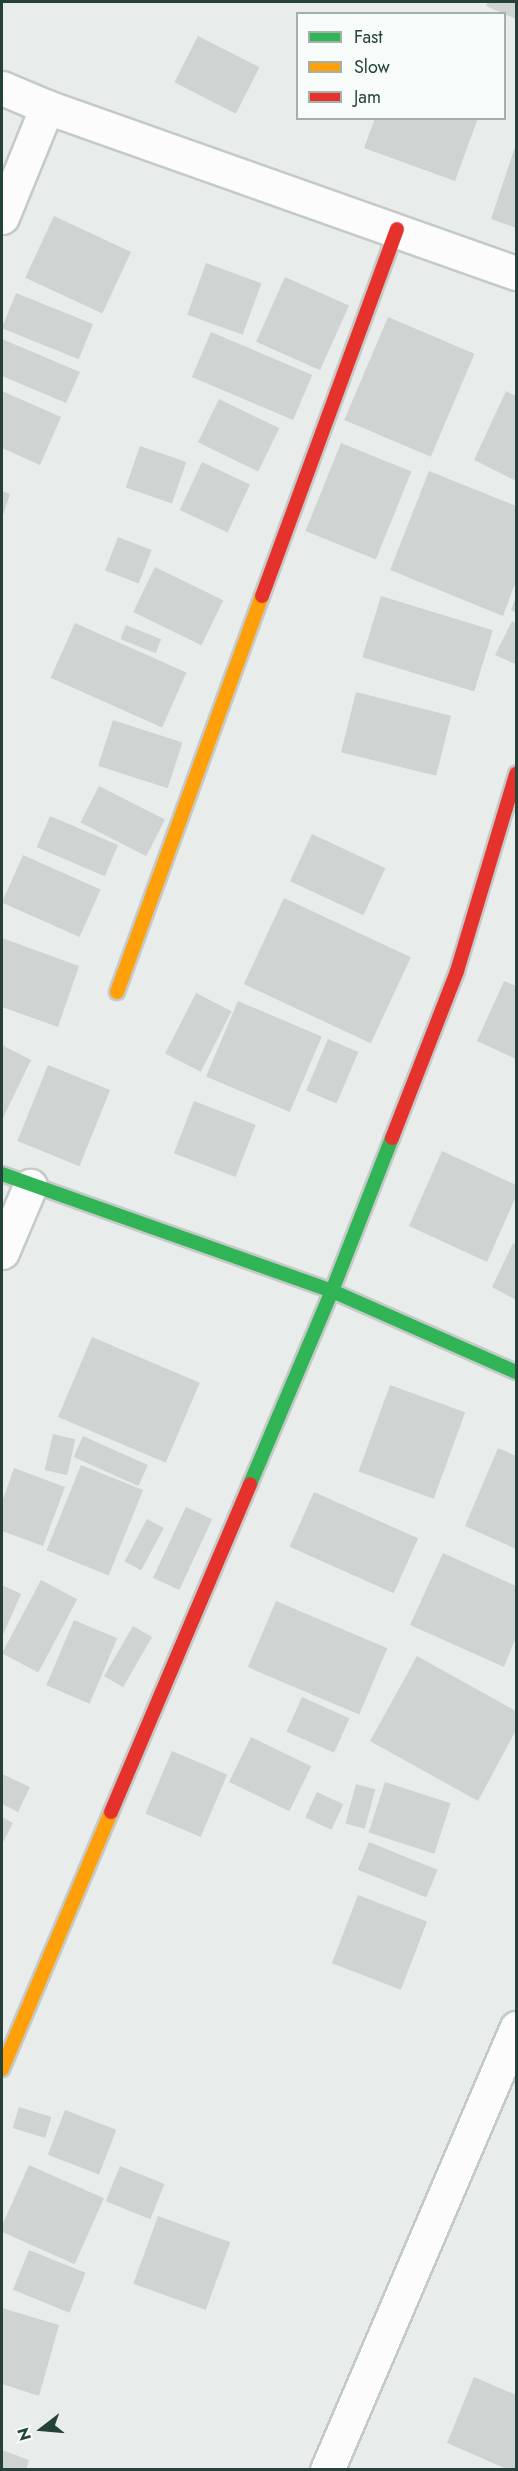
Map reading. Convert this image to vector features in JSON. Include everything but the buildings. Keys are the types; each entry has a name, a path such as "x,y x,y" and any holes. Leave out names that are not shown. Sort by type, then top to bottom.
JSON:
{"street":[{"path":"2,88 47,107 516,273"},
{"path":"2,217 47,107"},
{"path":"117,992 396,229"},
{"path":"2,2069 332,1291 457,971 516,774"},
{"path":"2,1252 16,1180 332,1291 516,1372"},
{"path":"327,2469 516,2028"}],"traffic: fast":[{"path":"250,1484 332,1291 392,1138"},
{"path":"2,1174 332,1291 516,1372"}],"traffic: slow":[{"path":"117,992 262,596"},
{"path":"2,2069 111,1812"}],"traffic: jam":[{"path":"262,596 397,229"},
{"path":"392,1138 457,971 516,774"},
{"path":"111,1812 250,1484"}]}
